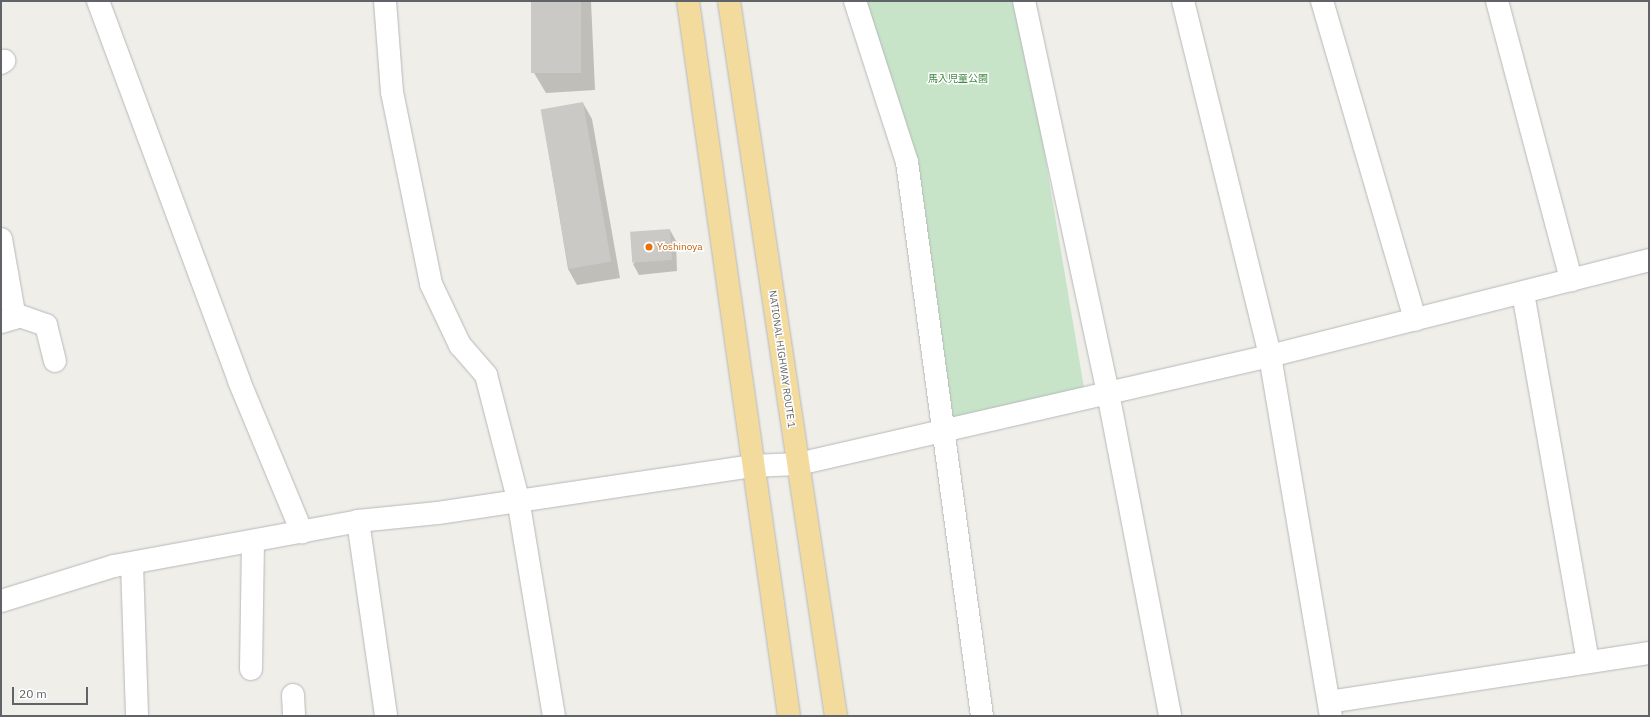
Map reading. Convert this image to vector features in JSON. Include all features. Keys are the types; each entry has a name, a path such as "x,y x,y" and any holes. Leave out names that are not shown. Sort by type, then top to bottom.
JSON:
{"highway":[{"path":"688,1 752,466 789,716"},
{"name":"NATIONAL HIGHWAY ROUTE 1","path":"730,1 836,716"}],"street":[{"path":"98,1 239,381 302,532"},
{"path":"385,1 392,92 432,284 460,345 486,375 518,499 554,716"},
{"path":"855,1 907,162 982,716"},
{"path":"1024,1 1108,393 1170,716"},
{"path":"1183,1 1270,356 1330,709 1588,661 1649,653"},
{"path":"1322,1 1415,320"},
{"path":"1497,1 1571,280"},
{"path":"1,239 8,318 46,325 55,360"},
{"path":"1,601 114,566 132,564 358,521 752,466 798,464 1270,356 1649,260"},
{"path":"1522,293 1588,661"},
{"path":"358,521 386,716"},
{"path":"251,669 253,541"},
{"path":"132,564 137,716"},
{"path":"293,695 294,716"}],"green space":[{"name":"馬入児童公園","path":"855,1 1019,1 1085,394 949,420 907,162"}],"building":[{"path":"531,1 581,1 581,73 531,73"},
{"path":"583,102 611,262 569,269 541,109"},
{"path":"670,229 672,260 632,263 630,232"}],"place":[{"name":"Yoshinoya","path":"649,247"}]}
